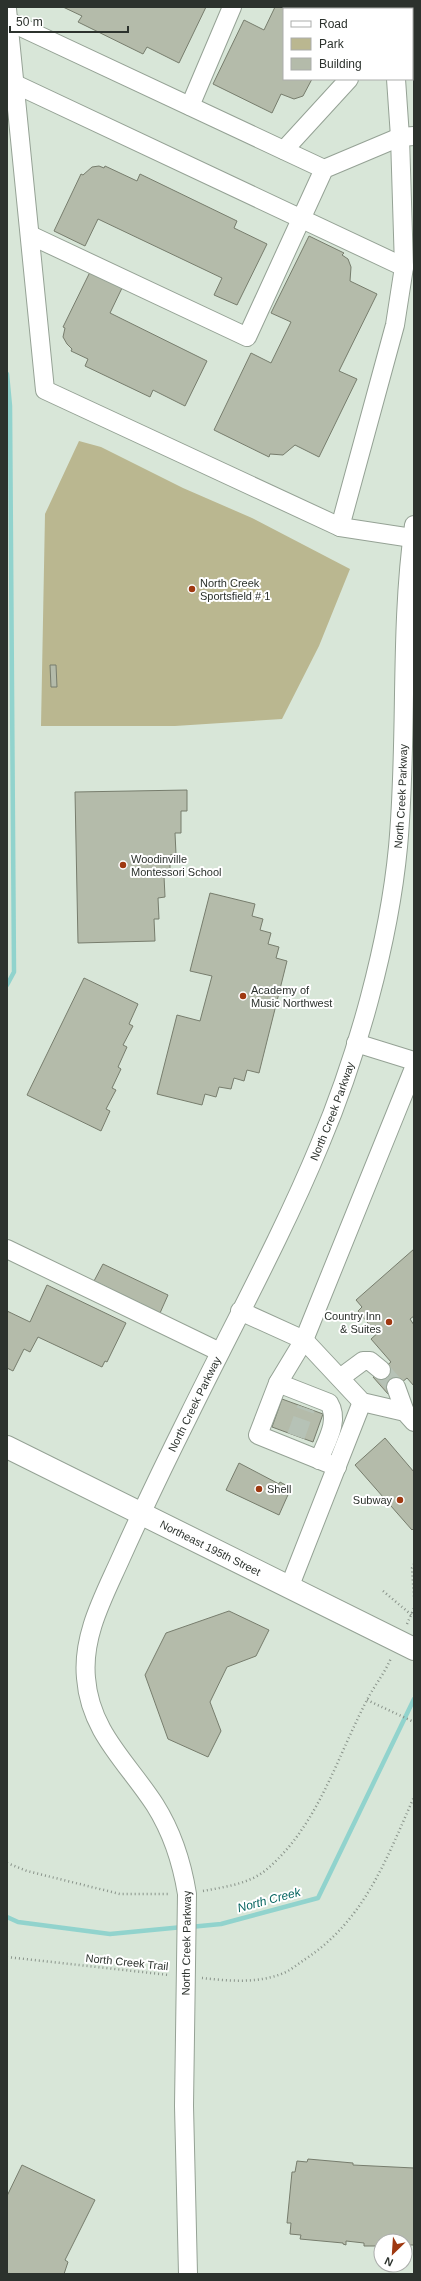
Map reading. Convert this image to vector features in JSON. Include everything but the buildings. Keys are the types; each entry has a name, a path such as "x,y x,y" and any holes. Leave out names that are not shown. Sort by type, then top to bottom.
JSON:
{"main road":[{"name":"Northeast 195th Street","path":"7,1447 141,1512 289,1588 408,1646"}],"street":[{"path":"190,106 232,7"},
{"path":"8,15 190,106 324,169"},
{"path":"8,15 45,390 340,527 413,532"},
{"path":"284,150 348,80"},
{"path":"340,527 395,325 404,267 407,136 396,80"},
{"path":"14,84 404,267"},
{"path":"30,235 247,337 324,169 407,136"},
{"name":"North Creek Parkway","path":"188,2274 184,2106 187,1894 182,1863 157,1808 108,1743 90,1700 86,1680 86,1650 91,1627 141,1512 320,1144 356,1043 387,921 398,848 402,765 404,635 413,532"},
{"path":"356,1043 414,1061"},
{"path":"337,1467 319,1460 294,1442 258,1435 278,1383 304,1340 414,1068"},
{"path":"7,1249 220,1352"},
{"path":"240,1311 304,1340 362,1402 409,1417"},
{"path":"340,1378 363,1361 370,1361 381,1370"},
{"path":"278,1383 309,1402 329,1403 333,1410 334,1419 319,1460"},
{"path":"396,1387 409,1417"},
{"path":"289,1588 362,1402"}],"path":[{"path":"414,1564 412,1568 412,1586 414,1597"},
{"path":"383,1591 414,1617"},
{"path":"187,1894 238,1884 265,1871 298,1838 318,1803 367,1700 389,1662 408,1646"},
{"path":"367,1700 414,1722"},
{"name":"North Creek Trail","path":"7,1956 227,1981 253,1981 286,1972 317,1952 343,1928 361,1906 378,1878 414,1797"},
{"path":"7,1863 27,1871 120,1894 162,1894"}],"green space":[{"name":"North Creek Sportsfield # 1","path":"79,441 101,447 183,488 252,518 350,569 319,646 282,719 175,726 41,726 45,514"}],"waterway":[{"path":"7,374 10,406 14,972 7,985"},
{"name":"North Creek","path":"190,1927 221,1924 318,1898 414,1699"},
{"name":"North Creek","path":"7,1917 18,1922 110,1934 183,1927"}],"tunnel":[{"path":"381,1370 396,1387"},
{"path":"296,1436 306,1408"}],"place":[{"name":"North Creek Sportsfield # 1","path":"192,589"},
{"name":"Woodinville Montessori School","path":"123,865"},
{"name":"Academy of Music Northwest","path":"243,996"},
{"name":"Country Inn & Suites","path":"389,1322"},
{"name":"Shell","path":"259,1489"},
{"name":"Subway","path":"400,1500"}]}
